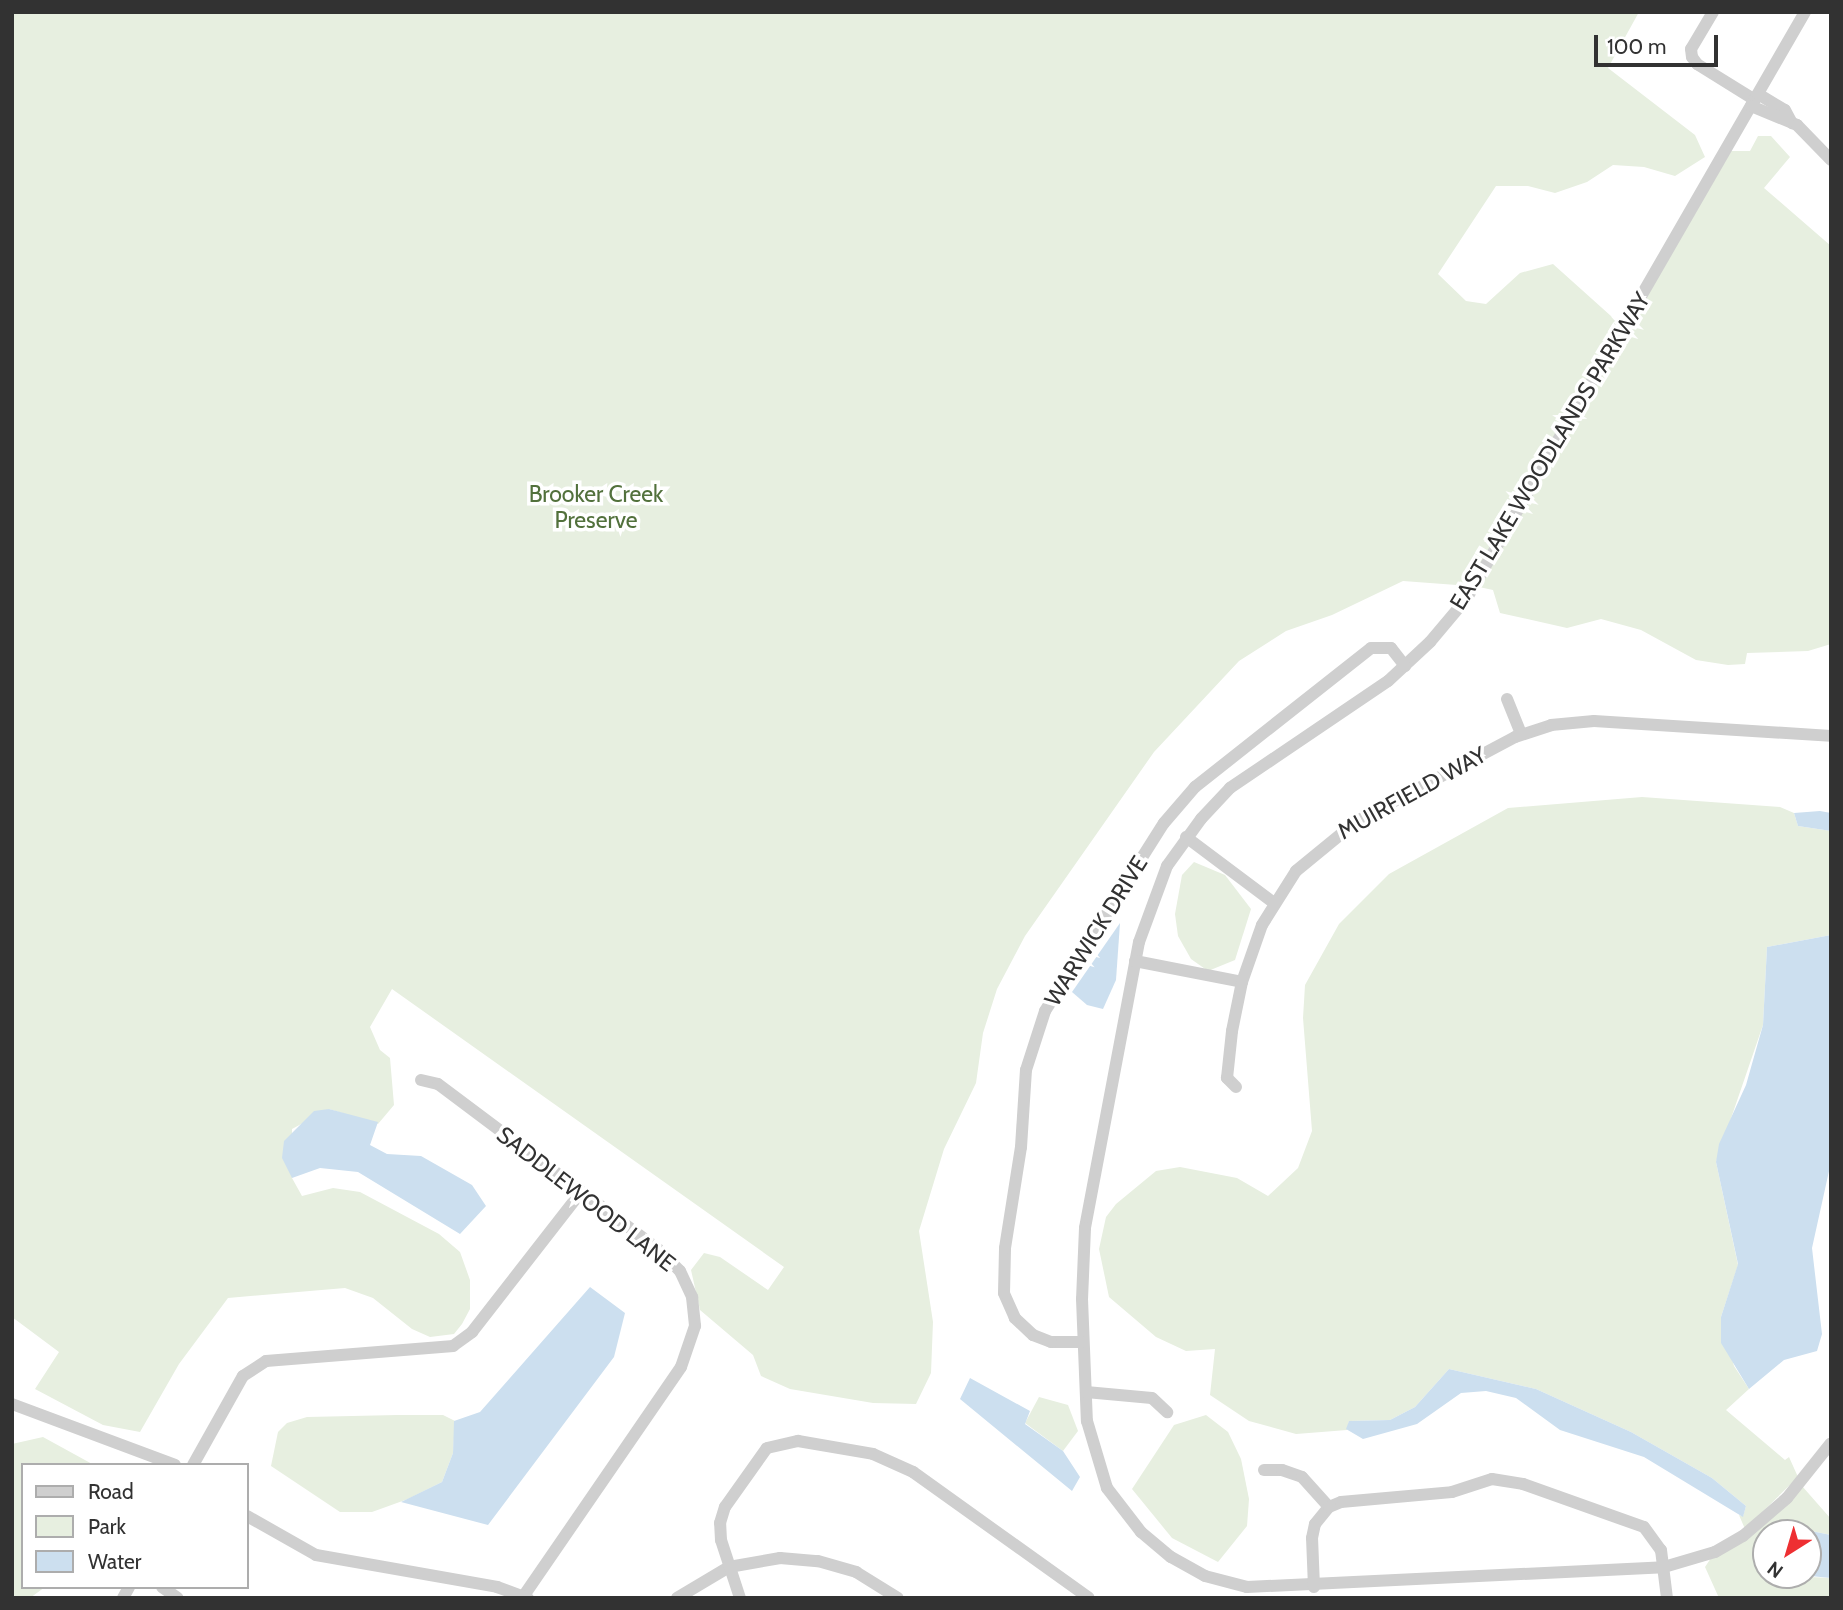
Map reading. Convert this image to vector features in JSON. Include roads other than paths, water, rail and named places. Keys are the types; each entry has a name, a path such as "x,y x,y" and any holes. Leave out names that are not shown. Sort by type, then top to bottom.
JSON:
{"street":[{"path":"1713,12 1691,49 1697,64 1755,100 1785,110 1792,123 1831,160"},
{"name":"EAST LAKE WOODLANDS PARKWAY","path":"1805,12 1476,584 1443,628 1405,666 1352,708 1230,788 1186,837 1154,895 1135,961 1083,1245 1083,1342 1091,1444 1107,1488 1157,1546 1187,1567 1226,1583 1258,1588 1321,1590 1664,1567 1715,1552 1744,1536 1779,1507 1831,1443"},
{"name":"WARWICK DRIVE","path":"1083,1342 1051,1342 1033,1335 1015,1318 1004,1293 1026,1070 1045,1011 1164,823 1195,787 1371,648 1391,648 1405,666"},
{"path":"1507,699 1521,734"},
{"name":"MUIRFIELD WAY","path":"1236,1087 1228,1083 1226,1070 1242,982 1274,903 1296,871 1331,838 1521,734 1586,721 1831,736"},
{"path":"1186,837 1274,903"},
{"path":"1135,961 1242,982"},
{"name":"SADDLEWOOD LANE","path":"421,1080 438,1084 680,1270 692,1297 695,1326 681,1367 525,1597"},
{"path":"194,1463 243,1376 266,1361 453,1346 472,1332 581,1192"},
{"path":"1086,1391 1152,1398 1167,1412"},
{"path":"12,1404 170,1463"},
{"path":"740,1598 729,1567 720,1523 725,1507 767,1448 798,1441 873,1454 913,1472 1089,1598"},
{"path":"1264,1470 1282,1469 1303,1477 1329,1507"},
{"path":"1321,1590 1312,1538 1315,1524 1329,1507 1341,1502 1452,1492 1504,1479 1632,1520 1656,1539 1664,1567 1667,1598"},
{"path":"248,1517 316,1555 497,1587 525,1597"},
{"path":"677,1598 729,1567 780,1558 818,1561 856,1572 898,1598"}],"water":[{"path":"1794,813 1831,813 1831,831 1798,826"},
{"path":"1120,923 1116,980 1103,1009 1087,1005 1072,992"},
{"path":"1831,935 1831,1162 1812,1248 1822,1334 1817,1351 1784,1360 1749,1389 1721,1343 1721,1317 1738,1264 1716,1162 1719,1144 1746,1085 1763,1025 1767,947"},
{"path":"329,1109 378,1122 370,1145 387,1154 421,1156 472,1185 486,1206 460,1234 358,1172 320,1168 292,1178 282,1158 284,1141 314,1111"},
{"path":"590,1287 625,1313 614,1357 488,1525 401,1502 442,1482 453,1453 454,1421 480,1412"},
{"path":"1449,1369 1536,1389 1631,1432 1712,1478 1746,1506 1743,1517 1644,1457 1560,1430 1516,1398 1486,1391 1461,1393 1417,1424 1363,1439 1346,1429 1349,1421 1390,1420 1415,1407"},
{"path":"970,1378 1030,1411 1025,1424 1063,1451 1080,1477 1072,1491 960,1399"},
{"path":"1822,1533 1831,1535 1831,1578 1822,1577"}],"park label":[{"name":"Brooker Creek Preserve","path":"596,507"}]}
